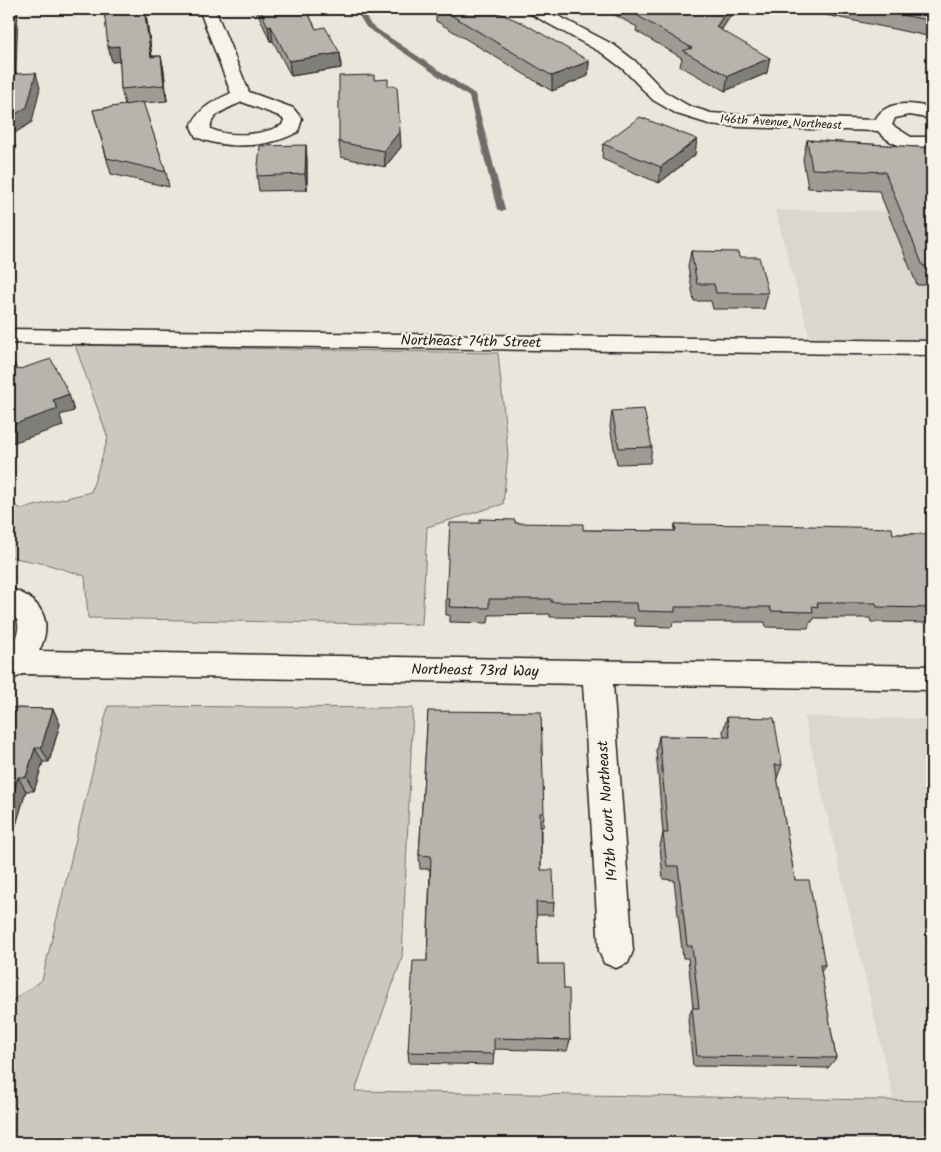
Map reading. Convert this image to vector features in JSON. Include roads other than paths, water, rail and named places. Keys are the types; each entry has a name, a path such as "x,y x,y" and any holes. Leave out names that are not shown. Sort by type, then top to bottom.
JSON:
{"street":[{"path":"207,9 241,95"},
{"name":"146th Avenue Northeast","path":"533,9 608,49 629,65 659,96 683,110 709,118 739,121 883,126"},
{"path":"932,114 916,110 894,112 887,115 883,120 883,126 887,132 906,141 932,143"},
{"name":"Northeast 74th Street","path":"9,336 932,348"},
{"path":"9,599 18,603 28,613 33,626 31,641 13,666"},
{"name":"Northeast 73rd Way","path":"13,666 597,672 932,678"},
{"name":"147th Court Northeast","path":"597,672 616,951"}],"waterway":[{"path":"358,9 368,26 472,96 501,209"}]}
